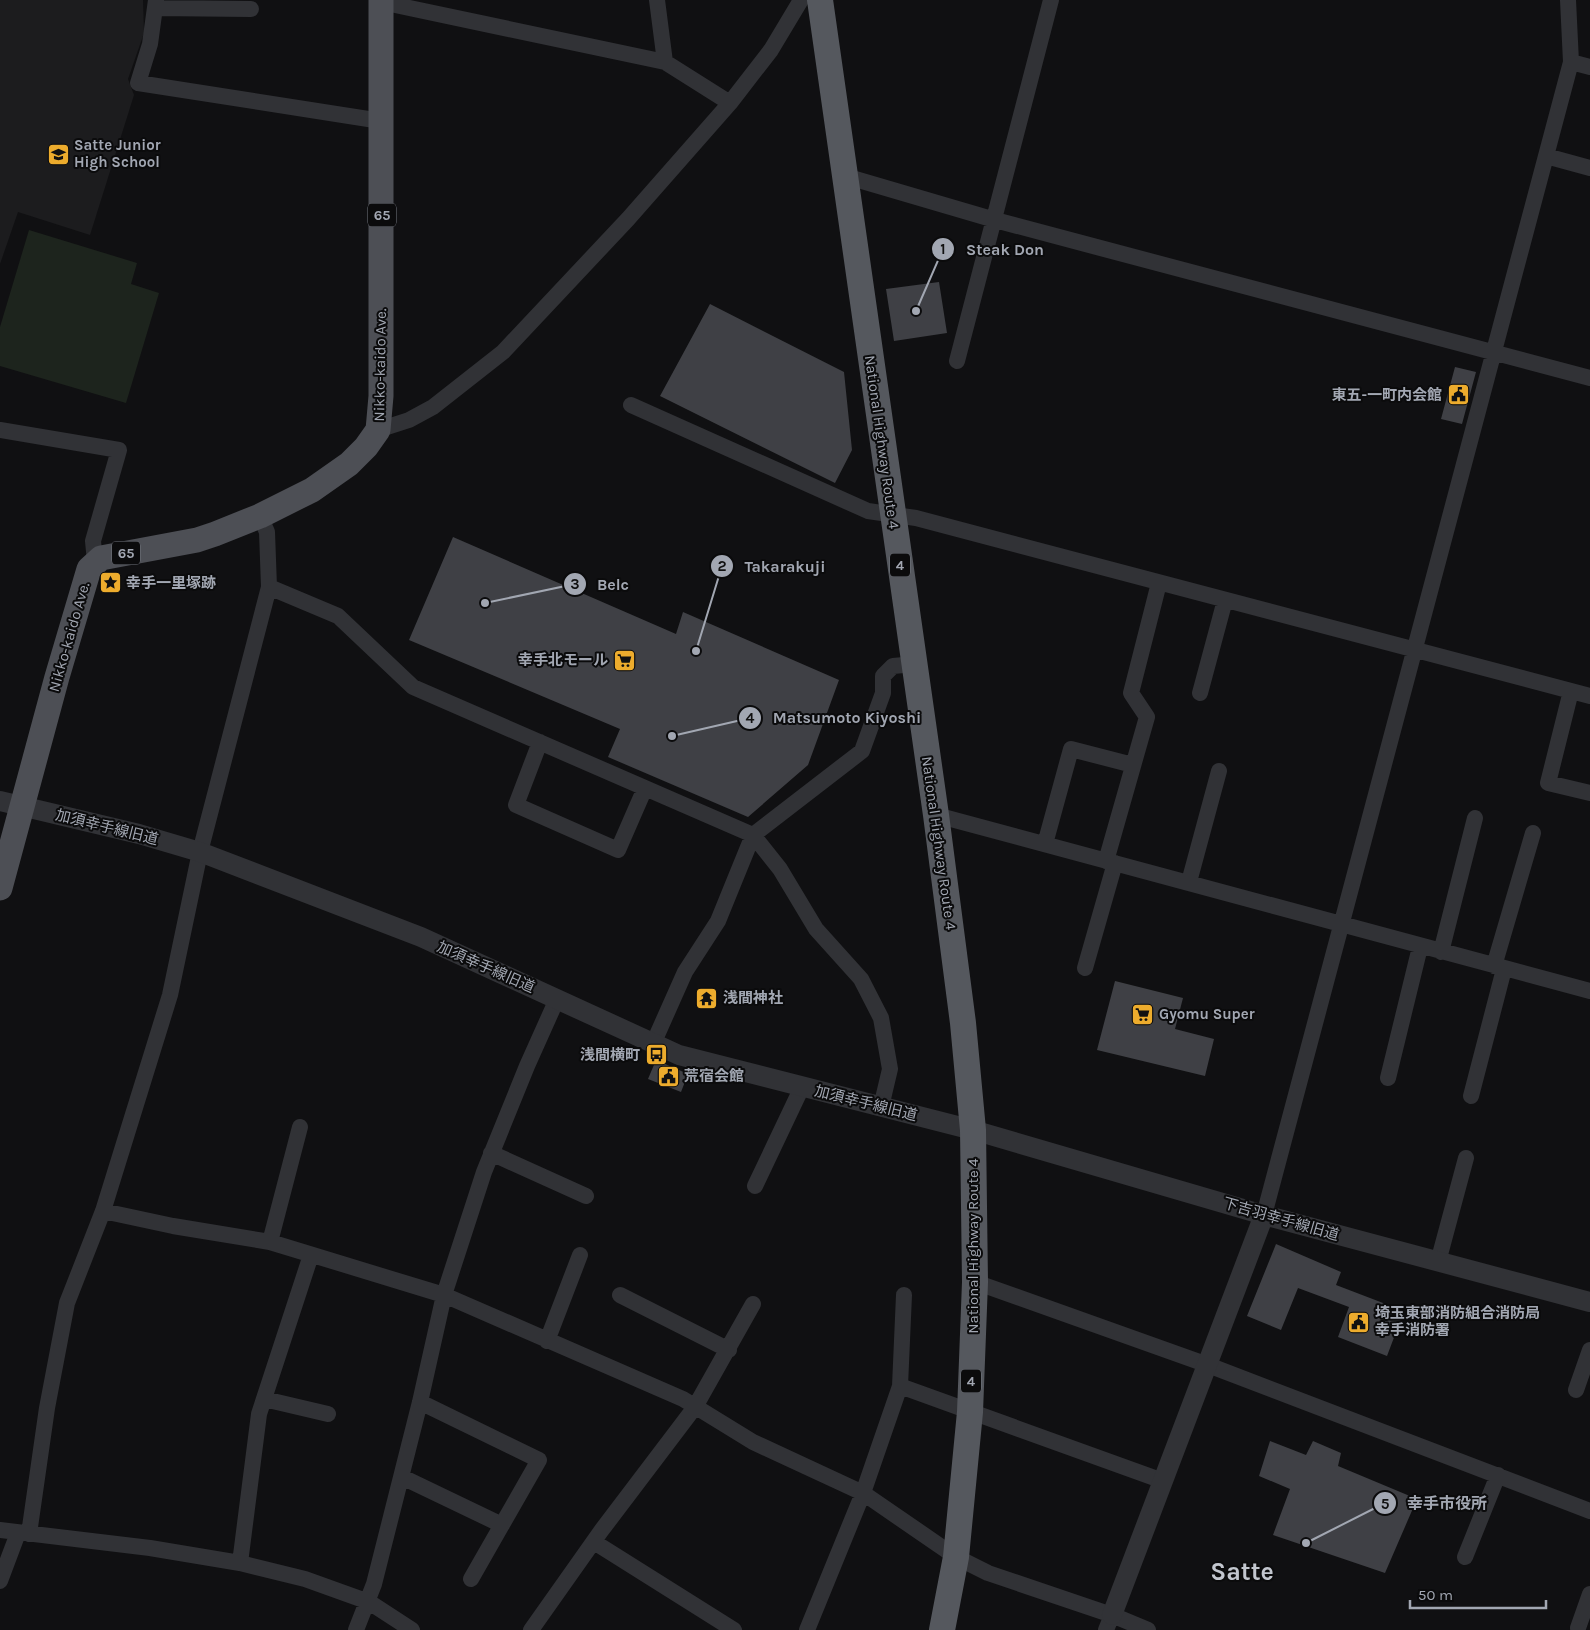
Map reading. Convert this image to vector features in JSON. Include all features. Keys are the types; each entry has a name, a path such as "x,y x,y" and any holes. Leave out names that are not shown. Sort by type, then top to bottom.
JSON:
{"highway":[{"name":"National Highway Route 4","path":"820,0 936,815 963,1023 973,1130 975,1282 970,1412 956,1557 942,1630"}],"main road":[{"name":"Nikko-kaido Ave.","path":"0,888 12,804 62,659 89,570 95,562 101,558 197,540 260,516 312,490 349,464 366,447 378,430 381,386 381,1"}],"street":[{"path":"657,0 665,62"},
{"path":"378,430 408,420 433,407 503,352 628,219 730,103 771,50 801,0"},
{"path":"957,361 1051,0"},
{"path":"1109,1622 1264,1215 1570,62 1568,0"},
{"path":"381,1 665,62 730,103"},
{"path":"251,9 156,4 150,44 138,84 381,121"},
{"path":"1570,62 1590,67"},
{"path":"1546,156 1590,168"},
{"path":"845,176 995,220 1590,378"},
{"path":"631,405 868,511 916,518 1590,696"},
{"path":"0,430 119,450 93,540 95,562"},
{"path":"0,1581 23,1534 67,1303 102,1211 170,996 200,852 269,587 267,532 260,516"},
{"path":"1085,968 1133,765 1147,717 1131,693 1159,583"},
{"path":"269,587 338,616 413,687 753,835 780,869 816,928 861,979 880,1018 890,1069 881,1107"},
{"path":"1200,693 1225,600"},
{"path":"653,1044 685,972 718,921 753,835 862,751 883,693 883,676 893,666 915,664"},
{"path":"1571,691 1548,783 1590,793"},
{"path":"540,742 516,805 618,850 645,788"},
{"path":"1045,844 1071,748 1133,765"},
{"path":"1189,882 1219,770"},
{"name":"加須幸手線旧道","path":"12,804 139,834 200,852 421,937 679,1055 973,1130"},
{"path":"936,815 1189,882 1340,926 1590,991"},
{"path":"1441,952 1475,818"},
{"path":"1471,1096 1499,967 1533,833"},
{"path":"1388,1078 1420,947"},
{"path":"356,1630 369,1602 402,1477 444,1295 491,1153 526,1066 557,999"},
{"path":"755,1186 802,1087"},
{"path":"270,1242 300,1127"},
{"name":"下吉羽幸手線旧道","path":"973,1130 1264,1215 1590,1302"},
{"path":"491,1153 586,1196"},
{"path":"1438,1262 1466,1158"},
{"path":"102,1211 174,1226 270,1242 444,1295 683,1399 753,1442 863,1493 956,1557 988,1573 1109,1622 1148,1630"},
{"path":"240,1563 259,1414 311,1255"},
{"path":"547,1341 580,1255"},
{"path":"975,1282 1208,1365 1590,1510"},
{"path":"620,1294 728,1350"},
{"path":"807,1630 863,1493 900,1386 904,1294"},
{"path":"532,1630 594,1542 696,1407 753,1304"},
{"path":"1576,1390 1590,1350"},
{"path":"900,1386 1163,1481"},
{"path":"264,1399 328,1414"},
{"path":"420,1402 539,1460 471,1579"},
{"path":"1464,1557 1498,1475"},
{"path":"402,1477 502,1525"},
{"path":"0,1530 150,1548 240,1563 305,1579 369,1602 412,1630"},
{"path":"594,1542 734,1630"},
{"path":"1578,1628 1590,1594"}],"shaded area":[{"name":"Satte Junior High School","path":"0,0 143,0 144,33 128,79 134,95 90,235 18,212 0,264"},
{"path":"29,230 137,263 131,284 159,293 126,403 0,366 0,327"}],"building":[{"path":"939,282 947,333 894,341 886,289"},
{"path":"710,304 844,372 852,450 835,483 660,396"},
{"name":"東五-一町内会館","path":"1455,367 1476,372 1462,424 1441,419"},
{"name":"幸手北モール","path":"453,537 676,634 683,612 839,680 808,765 748,817 608,757 620,729 409,640"},
{"name":"Gyomu Super","path":"1115,981 1183,998 1175,1029 1214,1039 1205,1076 1097,1050"},
{"name":"荒宿会館","path":"656,1060 688,1074 681,1092 648,1079"},
{"path":"1276,1244 1341,1272 1336,1285 1404,1311 1387,1356 1338,1337 1349,1307 1298,1288 1281,1330 1247,1316"},
{"path":"1270,1441 1306,1455 1313,1441 1341,1453 1338,1466 1417,1499 1385,1573 1273,1535 1290,1489 1259,1476"}],"place":[{"name":"Satte Junior High School","path":"58,154"},
{"name":"Steak Don","path":"916,311"},
{"name":"東五-一町内会館","path":"1458,395"},
{"name":"幸手一里塚跡","path":"110,583"},
{"name":"Belc","path":"485,603"},
{"name":"Takarakuji","path":"696,651"},
{"name":"幸手北モール","path":"624,660"},
{"name":"Matsumoto Kiyoshi","path":"672,736"},
{"name":"浅間神社","path":"707,998"},
{"name":"Gyomu Super","path":"1143,1014"},
{"name":"浅間横町","path":"656,1055"},
{"name":"荒宿会館","path":"668,1076"},
{"name":"埼玉東部消防組合消防局 幸手消防署","path":"1359,1322"},
{"name":"幸手市役所","path":"1306,1543"}],"district":[{"name":"Satte","path":"1242,1571"}]}
